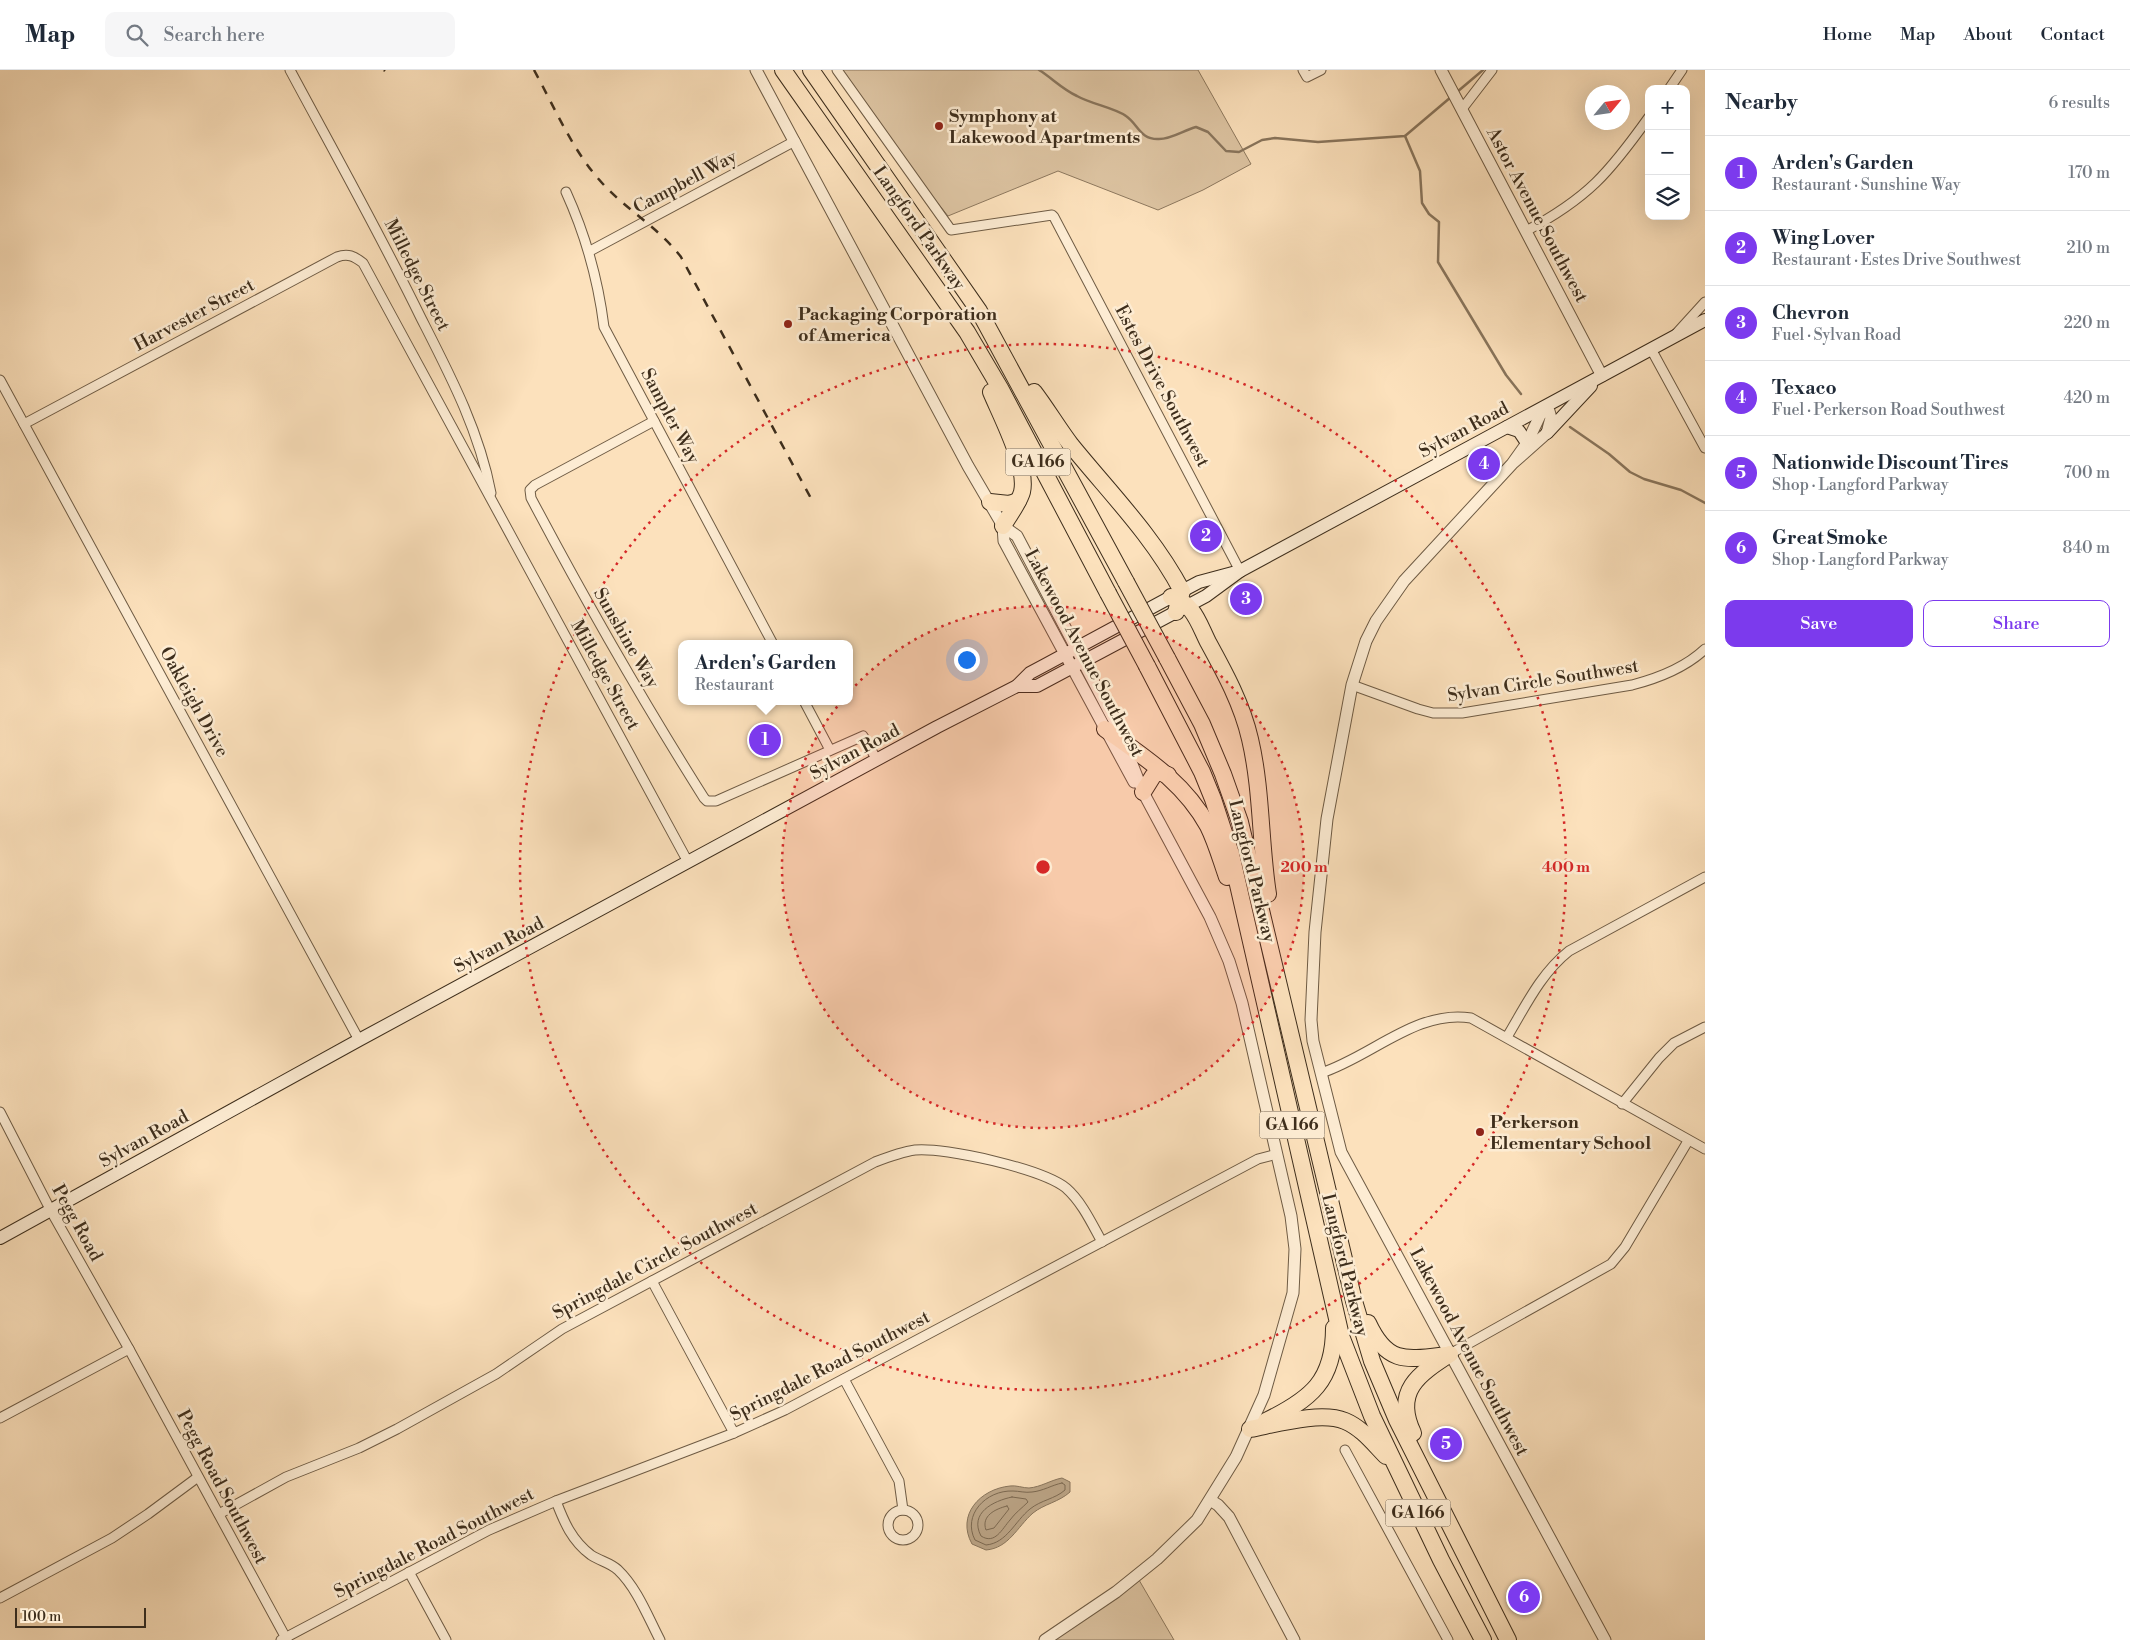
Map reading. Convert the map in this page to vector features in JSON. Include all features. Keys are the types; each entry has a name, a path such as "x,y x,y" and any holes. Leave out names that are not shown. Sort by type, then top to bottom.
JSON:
{"highway":[{"name":"Langford Parkway","path":"783,70 967,332 1000,388 1189,745 1213,799 1231,854 1334,1312 1354,1372 1396,1466 1483,1640"},
{"name":"Langford Parkway","path":"811,70 979,312 1202,724 1235,806 1281,988 1354,1302 1372,1361 1397,1420 1508,1640"},
{"path":"979,312 1070,444 1153,541 1180,601 1232,688 1250,739 1257,776 1265,874 1281,988"},
{"path":"967,332 1019,462 1023,485 1018,501 1003,526"},
{"path":"990,502 1009,504 1018,501"},
{"path":"1105,729 1168,775 1190,799 1208,827 1249,938"},
{"path":"1144,792 1153,776 1158,772 1168,775"},
{"path":"1350,1282 1376,1339 1388,1353 1401,1358 1415,1359 1450,1354"},
{"path":"1250,1429 1294,1407 1318,1387 1332,1356 1334,1312"},
{"path":"1439,1501 1434,1478 1406,1419 1407,1399 1412,1385 1421,1373 1450,1354"},
{"path":"1250,1429 1325,1417 1345,1421 1362,1432 1396,1466"}],"main road":[{"name":"Sylvan Road","path":"1017,686 1036,686 1071,668 1180,601 1199,582 1240,571 1705,320"},
{"path":"1547,433 1600,377"},
{"path":"1507,427 1519,431 1527,443"},
{"name":"Sylvan Road","path":"0,1238 359,1040 1017,686 1030,673 1076,647 1180,601"}],"street":[{"name":"Milledge Street","path":"290,70 401,277 465,405 477,436 493,503"},
{"name":"Lakewood Avenue Southwest","path":"756,70 968,466 1003,526 1004,540 1071,668 1132,780 1144,792"},
{"name":"Estes Drive Southwest","path":"836,70 951,230 1052,214 1240,571"},
{"path":"1305,74 1321,70"},
{"name":"Astor Avenue Southwest","path":"1442,70 1600,377"},
{"path":"1462,109 1492,70"},
{"path":"1672,85 1682,70"},
{"path":"1526,231 1562,211 1598,183 1617,162 1645,123"},
{"name":"Campbell Way","path":"590,251 795,141"},
{"name":"Sampler Way","path":"566,192 590,251 599,289 604,327 771,640"},
{"name":"Harvester Street","path":"24,424 344,254 355,256 363,263 372,280"},
{"name":"Milledge Street","path":"372,280 688,862"},
{"path":"1674,337 1692,313 1705,302"},
{"path":"1651,349 1705,448"},
{"name":"Oakleigh Drive","path":"0,380 359,1040"},
{"path":"1544,407 1549,411 1551,418 1547,433 1512,464 1527,443 1544,407"},
{"name":"Sunshine Way","path":"654,421 535,484 530,490 531,498 589,607 639,695 707,801 716,801 863,736 877,760"},
{"name":"Lakewood Avenue Southwest","path":"1512,464 1390,599 1366,641 1352,685 1327,819 1315,932 1311,1020 1321,1073 1341,1152 1605,1640"},
{"name":"Lakewood Avenue Southwest","path":"1003,526 1017,536 1076,647 1124,743 1144,792 1210,917 1230,961 1242,1003 1291,1216 1295,1249 1292,1292 1264,1395 1236,1457 1210,1500 1196,1520 1157,1558 1116,1592 1045,1640"},
{"name":"Sylvan Circle Southwest","path":"1352,685 1413,708 1433,713 1462,713 1632,685 1654,679 1677,669 1705,649"},
{"path":"806,705 830,750"},
{"path":"1507,1037 1546,973 1569,951 1705,877"},
{"path":"1321,1073 1337,1068 1424,1022 1440,1017 1456,1016 1471,1018 1705,1149"},
{"path":"1622,1104 1659,1058 1674,1043 1705,1027"},
{"name":"Pegg Road","path":"0,1112 51,1211 129,1349"},
{"path":"1450,1354 1611,1264 1625,1247 1688,1141"},
{"name":"Springdale Circle Southwest","path":"219,1514 286,1477 359,1448 397,1429 496,1374 562,1329 875,1162 895,1154 916,1150 948,1152 1050,1178 1066,1188 1078,1200 1102,1242"},
{"name":"Springdale Road Southwest","path":"284,1639 489,1530 556,1501 734,1433 844,1379 1258,1159 1277,1154"},
{"path":"652,1281 734,1433"},
{"path":"0,1418 129,1349"},
{"name":"Pegg Road Southwest","path":"129,1349 219,1514 284,1639"},
{"path":"844,1379 899,1481 903,1510"},
{"path":"1345,1450 1448,1640"},
{"path":"0,1598 112,1538 198,1477"},
{"path":"1210,1500 1218,1505 1229,1517 1294,1640"},
{"path":"556,1501 566,1527 578,1543 592,1556 617,1569 628,1581 660,1640"},
{"path":"409,1572 446,1640"}],"shaded area":[{"path":"836,70 1198,70 1251,164 1203,190 1158,210 1058,171 948,216 874,123"},
{"path":"1139,1580 1174,1640 1042,1640"}],"water":[{"path":"1062,1478 1070,1482 1070,1492 1033,1513 1007,1541 986,1550 972,1544 967,1523 969,1514 974,1505 989,1492 1012,1486 1033,1487"}],"waterway":[{"path":"1039,70 1062,87 1083,99 1126,116 1148,137 1164,139 1196,127 1208,132 1226,151 1239,152 1262,140 1275,138 1318,142 1405,136 1451,97"},
{"path":"1457,92 1483,70"},
{"path":"1405,136 1420,171 1422,203 1429,214 1439,222 1438,262 1506,375 1521,394"},
{"path":"1570,427 1609,454 1630,472 1644,479 1681,490 1705,503"}],"railway":[{"path":"534,70 565,129 592,171 613,194 663,237 681,257 814,504"}],"place":[{"name":"Symphony at Lakewood Apartments","path":"939,126"},
{"name":"Packaging Corporation of America","path":"788,324"},
{"name":"Texaco","path":"1484,464"},
{"name":"Wing Lover","path":"1206,536"},
{"name":"Chevron","path":"1246,599"},
{"name":"Arden's Garden","path":"765,740"},
{"name":"Perkerson Elementary School","path":"1480,1132"},
{"name":"Nationwide Discount Tires","path":"1446,1444"},
{"name":"Great Smoke","path":"1524,1597"}]}
